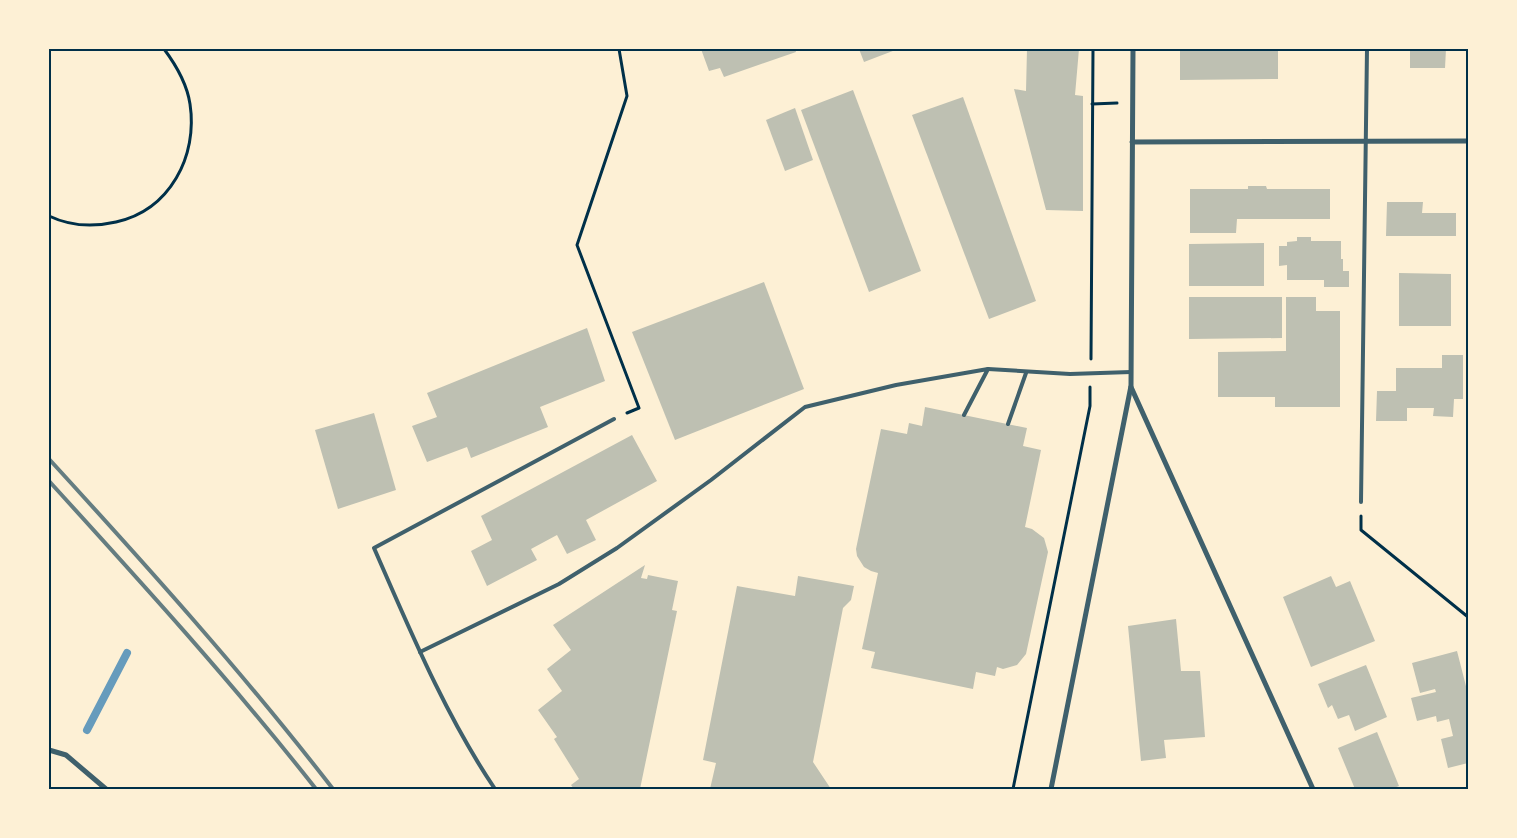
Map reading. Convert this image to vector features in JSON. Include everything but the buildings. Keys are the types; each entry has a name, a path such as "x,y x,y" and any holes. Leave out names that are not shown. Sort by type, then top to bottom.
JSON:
{"street":[{"path":"1051,789 1130,386 1133,49"},
{"path":"1132,142 1468,141"},
{"path":"1130,386 1313,789"},
{"path":"49,750 66,755 106,789"}],"lane":[{"path":"1361,502 1367,49"},
{"path":"420,652 559,584 584,569 617,548 711,480 805,407 896,385 988,369 1026,373 1091,374 1131,372"},
{"path":"964,415 988,369"},
{"path":"1008,424 1026,373"},
{"path":"496,789 478,764 420,652 374,548 614,419"}],"path":[{"path":"49,216 79,225 103,225 141,213 158,202 172,186 182,169 189,151 192,126 190,103 184,83 175,63 164,49"},
{"path":"614,419 638,408 577,245 627,96 619,49"},
{"path":"1013,789 1090,406 1093,49"},
{"path":"1092,104 1133,103"},
{"path":"1361,502 1361,530 1468,617"}],"waterway":[{"path":"87,730 127,653"}],"railway":[{"path":"49,459 194,621 265,704 333,789"},
{"path":"49,481 219,671 316,789"}]}
